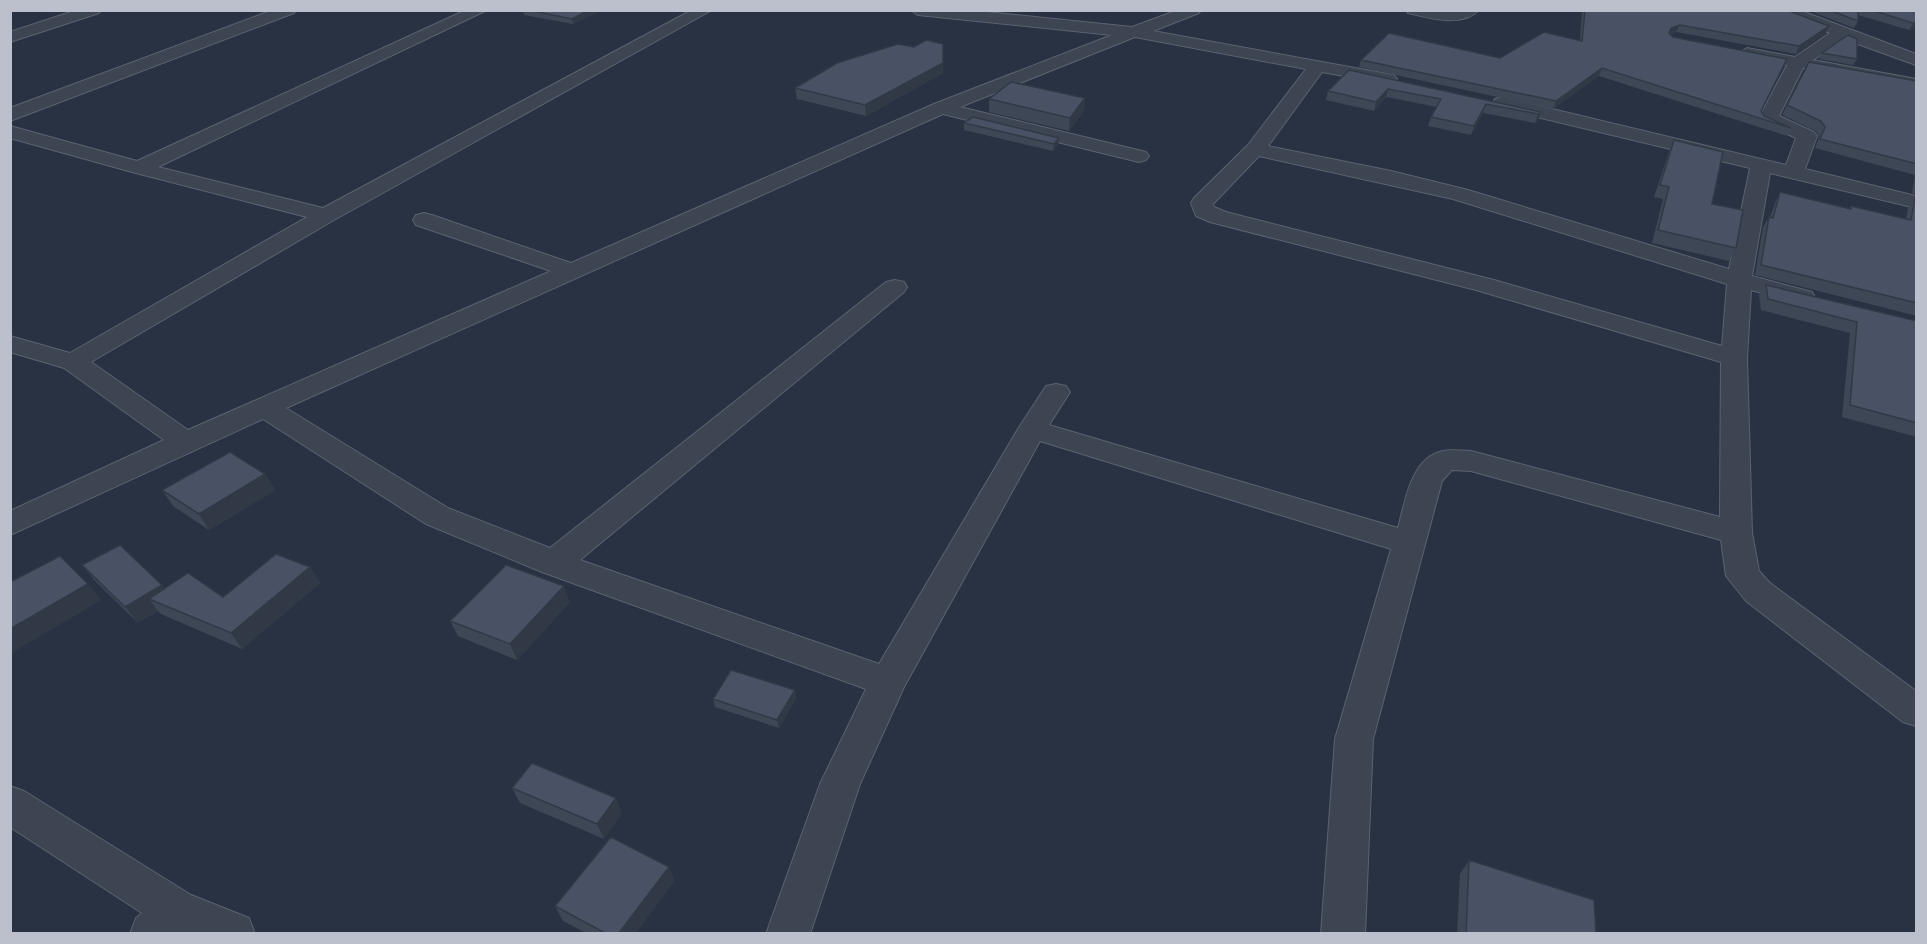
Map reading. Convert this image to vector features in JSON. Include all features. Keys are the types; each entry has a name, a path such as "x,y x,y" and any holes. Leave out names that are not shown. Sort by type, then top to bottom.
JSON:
{"street":[{"path":"10,38 94,10"},
{"path":"10,115 289,10"},
{"path":"139,168 480,10"},
{"path":"73,362 326,215 705,10"},
{"path":"918,10 1139,33 1408,83"},
{"path":"10,524 186,442 942,108 1020,75 1139,33 1194,10"},
{"path":"1413,10 1450,15 1465,15 1472,10"},
{"path":"1783,10 1917,60"},
{"path":"1793,173 1807,136 1805,133 1768,118 1797,63 1843,32"},
{"path":"1731,50 1917,84"},
{"path":"1318,65 1255,149 1202,203 1204,211 1218,217 1485,285 1734,358"},
{"path":"1478,98 1917,202"},
{"path":"942,108 1139,156"},
{"path":"10,132 139,168 326,215"},
{"path":"1255,149 1412,182 1739,281 1828,303"},
{"path":"1761,165 1739,281 1734,358 1736,533 1743,576 1758,592 1917,711"},
{"path":"424,220 573,271"},
{"path":"554,563 895,287"},
{"path":"10,344 73,362 186,442"},
{"path":"788,933 840,784 888,682 1032,429 1056,392"},
{"path":"266,408 437,516 554,563 888,682"},
{"path":"1032,429 1410,543"},
{"path":"1343,933 1354,739 1428,477 1445,460 1471,461 1736,533"},
{"path":"10,804 164,922 233,933"}],"building":[{"path":"528,10 589,10 572,19"},
{"path":"1585,10 1787,10 1829,26 1799,46 1680,25 1671,28 1669,33 1673,37 1787,59 1761,111 1764,116 1791,128 1602,68 1556,101 1361,60 1389,33 1500,58 1544,32 1582,41"},
{"path":"1829,10 1858,10 1858,21"},
{"path":"1871,10 1917,10 1917,22 1913,23"},
{"path":"1848,35 1857,39 1857,59 1822,53"},
{"path":"926,40 943,44 943,63 865,105 795,88 837,63 898,44 914,47"},
{"path":"1809,62 1917,81 1917,164 1820,139 1825,127 1821,121 1787,105"},
{"path":"1349,70 1541,112 1538,114 1486,104 1474,126 1431,117 1441,99 1388,89 1376,102 1328,91"},
{"path":"1011,82 1085,98 1070,118 989,99"},
{"path":"973,117 1059,138 1054,144 964,123"},
{"path":"1674,140 1723,152 1712,204 1743,210 1736,248 1658,230 1669,187 1660,185"},
{"path":"1780,192 1911,220 1915,198 1917,199 1917,303 1761,265 1769,217 1773,218"},
{"path":"1766,285 1917,321 1917,423 1850,405 1857,322 1768,299"},
{"path":"230,452 265,474 199,514 162,490"},
{"path":"120,545 162,585 125,607 82,565"},
{"path":"276,554 310,567 231,633 149,599 188,573 223,597"},
{"path":"60,556 88,584 10,629 10,582"},
{"path":"506,565 564,586 510,644 450,621"},
{"path":"731,670 795,690 777,720 713,699"},
{"path":"532,763 616,798 597,824 512,788"},
{"path":"611,837 669,867 619,933 605,933 555,906"},
{"path":"1469,860 1594,900 1596,933 1466,933"}]}
